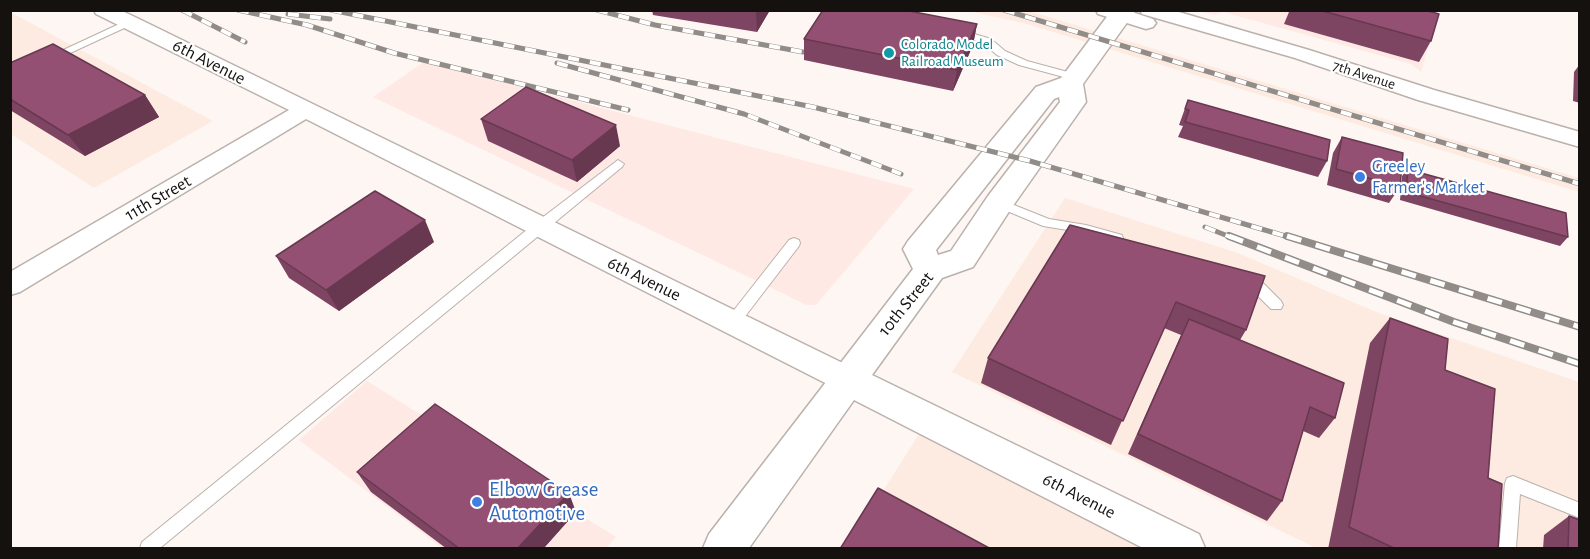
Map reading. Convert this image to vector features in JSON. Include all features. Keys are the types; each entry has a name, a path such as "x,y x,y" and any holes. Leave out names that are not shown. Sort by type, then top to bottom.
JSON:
{"street":[{"name":"6th Avenue","path":"103,10 1184,549"},
{"name":"7th Avenue","path":"1149,10 1302,54 1426,95 1580,140"},
{"path":"1117,12 1225,47 1304,68 1426,95"},
{"name":"10th Street","path":"724,549 930,270 962,259 999,203 1073,102 1073,80 1117,12"},
{"path":"930,270 919,249 1045,93 1073,80"},
{"name":"11th Street","path":"10,285 306,110"}],"lane":[{"path":"43,62 130,22"},
{"path":"943,30 976,36 1023,63 1073,80"},
{"path":"148,549 538,227 618,164"},
{"path":"999,203 1047,223 1086,229 1130,242"},
{"path":"732,323 794,243"},
{"path":"1238,276 1259,288 1275,305"},
{"path":"1508,549 1513,483 1580,511"}],"shaded area":[{"path":"968,11 1029,11 1579,178 1579,192 1027,24"},
{"path":"1199,11 1438,11 1421,72 1411,64 1223,12 1215,15"},
{"path":"10,12 213,121 94,188 11,134"},
{"path":"424,62 914,189 816,305 807,305 373,97"},
{"path":"1065,198 1238,253 1376,312 1579,382 1579,548 1316,548 952,372"},
{"path":"367,381 616,537 606,548 442,548 299,440"},
{"path":"919,434 1142,548 847,548"}],"building":[{"path":"823,10 904,10 977,24 957,70 804,39"},
{"path":"1319,10 1425,10 1439,14 1431,41"},
{"path":"53,44 145,95 68,135 10,99 10,63"},
{"path":"526,87 616,125 572,160 481,119"},
{"path":"1188,100 1330,140 1327,161 1185,122 1189,110 1185,109"},
{"path":"1342,137 1403,153 1400,187 1336,169"},
{"path":"1408,168 1566,213 1568,237 1406,192"},
{"path":"375,191 425,220 326,290 276,256"},
{"path":"1070,225 1265,276 1246,330 1176,302 1123,421 988,358"},
{"path":"1390,318 1448,339 1445,370 1495,389 1488,478 1502,484 1498,549 1396,549 1349,527"},
{"path":"1189,319 1344,383 1335,418 1310,407 1282,501 1138,434"},
{"path":"435,404 569,493 517,549 460,549 357,472"},
{"path":"878,488 991,549 840,549"},
{"path":"1569,516 1580,520 1580,549 1568,549"}],"railway":[{"path":"182,10 245,42"},
{"path":"238,10 307,25 394,53 628,110"},
{"path":"331,10 813,107 1030,161 1292,238"},
{"path":"597,10 655,25 803,52"},
{"path":"1004,10 1580,184"},
{"path":"288,14 330,19"},
{"path":"557,63 744,114 901,174"},
{"path":"1205,227 1233,238"},
{"path":"1229,236 1454,322 1580,364"},
{"path":"1287,236 1580,327"}],"place":[{"name":"Colorado Model Railroad Museum","path":"889,53"},
{"name":"Greeley Farmer's Market","path":"1360,177"},
{"name":"Elbow Grease Automotive","path":"477,502"}]}
